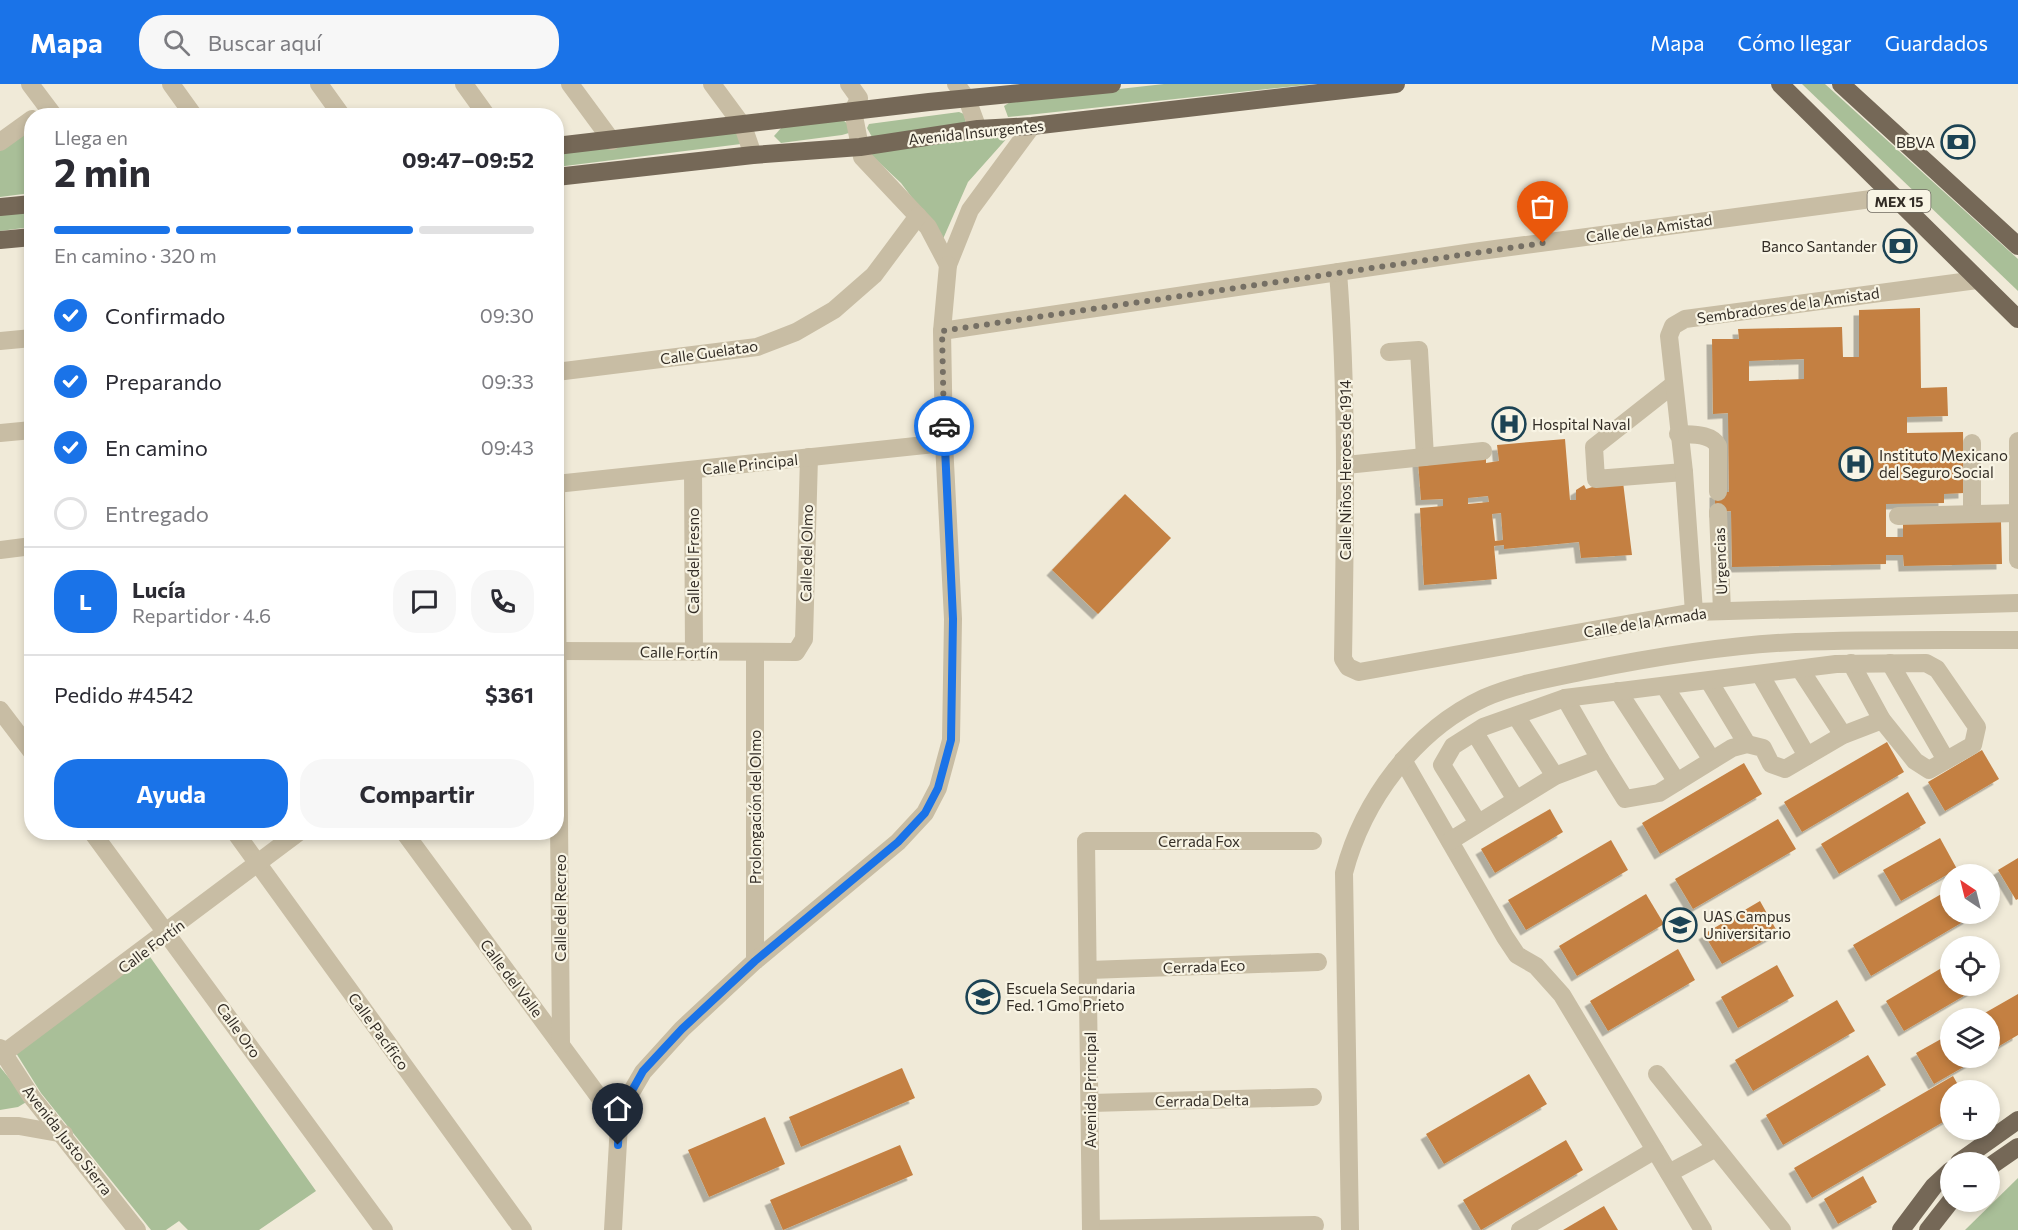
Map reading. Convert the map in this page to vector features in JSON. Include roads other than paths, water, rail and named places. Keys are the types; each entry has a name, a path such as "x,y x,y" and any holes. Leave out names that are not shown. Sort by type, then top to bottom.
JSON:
{"main road":[{"path":"564,145 743,126 853,111 1112,84"},
{"name":"Avenida Insurgentes","path":"564,176 753,155 860,147 978,129 1032,126 1335,88 1396,84"},
{"name":"MEX 15","path":"1780,84 2018,319"},
{"name":"MEX 15","path":"1841,84 2018,246"},
{"path":"0,207 24,205"},
{"path":"0,240 24,238"},
{"path":"1973,1152 2018,1120"},
{"path":"2000,1159 2018,1147"},
{"path":"1901,1230 1940,1181"},
{"path":"1929,1230 1942,1212"}],"street":[{"path":"30,84 43,108"},
{"path":"171,84 188,108"},
{"path":"319,84 336,108"},
{"path":"464,84 481,108"},
{"path":"570,84 612,141"},
{"path":"712,84 743,126 753,155"},
{"path":"849,84 859,98 853,111 860,147 866,162 928,227 948,265"},
{"path":"956,84 967,99 978,129"},
{"path":"0,142 24,125"},
{"path":"613,1230 619,1124 629,1096 643,1071 682,1029 755,961 898,842 925,813 938,788 951,740 953,619 944,443 942,331 948,265 970,210 1032,126"},
{"name":"Calle de la Amistad","path":"942,331 1338,272 1894,196"},
{"name":"Calle Guelatao","path":"564,371 757,347 796,333 834,310 874,275 918,216"},
{"name":"Calle Niños Heroes de 1914","path":"1338,272 1345,361 1343,659 1348,668"},
{"name":"Sembradores de la Amistad","path":"1694,612 1684,472 1669,336 1673,326 1685,318 1977,280"},
{"path":"0,341 24,339"},
{"path":"1389,352 1419,350 1425,457"},
{"path":"1674,384 1594,447 1596,479 1684,472"},
{"path":"0,433 24,431"},
{"path":"1678,434 1710,437 1715,440 1718,446 1718,492"},
{"path":"2018,441 2018,560"},
{"name":"Calle Principal","path":"564,483 944,443"},
{"path":"1972,443 1972,513"},
{"path":"1346,465 1483,451"},
{"name":"Calle del Olmo","path":"800,647 804,639 809,457"},
{"name":"Calle del Fresno","path":"693,470 694,652"},
{"name":"Urgencias","path":"1718,512 1722,611"},
{"path":"1898,516 2017,513"},
{"path":"0,550 24,550"},
{"name":"Calle de la Armada","path":"1348,668 1359,672 1694,612 2018,603"},
{"path":"1350,1230 1344,873 1357,834 1379,793 1403,760 1443,723 1485,697 1543,680 1650,657 1794,642 2018,640"},
{"name":"Calle Fortín","path":"564,651 755,653 796,652 800,647"},
{"name":"Prolongación del Olmo","path":"755,653 755,961"},
{"path":"1478,823 1443,765 1453,746 1475,732 1565,698 1851,663 1926,663 1937,669 1977,727 1973,745 1929,770 1915,761 1882,720 1851,663"},
{"path":"1890,663 1946,760"},
{"path":"1800,669 1843,735"},
{"path":"1760,674 1807,756"},
{"path":"1709,681 1747,744"},
{"path":"1665,687 1712,760"},
{"path":"1618,691 1677,782"},
{"path":"1565,698 1625,799 1659,793 1712,760 1747,744 1762,748 1771,764 1785,769 1843,735 1882,720"},
{"path":"1516,716 1555,776"},
{"path":"3,721 24,743"},
{"path":"1475,732 1515,798"},
{"path":"1450,841 1515,798 1555,776 1600,759"},
{"path":"1403,760 1517,955 1536,966 1562,995 1703,1230"},
{"name":"Calle Oro","path":"98,840 384,1230"},
{"name":"Calle Pacífico","path":"241,840 523,1230"},
{"name":"Calle Fortín","path":"2,1053 168,933 289,840"},
{"name":"Calle del Valle","path":"410,840 619,1124"},
{"name":"Calle del Recreo","path":"559,840 561,1045"},
{"name":"Cerrada Fox","path":"1086,841 1313,841"},
{"name":"Avenida Principal","path":"1086,841 1091,1230"},
{"name":"Cerrada Eco","path":"1089,970 1318,962"},
{"name":"Avenida Justo Sierra","path":"2,1053 31,1096 64,1134 137,1230"},
{"path":"1656,1074 1782,1230"},
{"name":"Cerrada Delta","path":"1091,1103 1313,1097"},
{"path":"0,1126 19,1126 64,1134"},
{"path":"1669,1173 1716,1148"},
{"path":"1520,1230 1655,1150"},
{"path":"1091,1230 1315,1225"}],"place":[{"name":"BBVA","path":"1958,142"},
{"name":"Banco Santander","path":"1900,246"},
{"name":"Hospital Naval","path":"1509,424"},
{"name":"Instituto Mexicano del Seguro Social","path":"1856,464"},
{"name":"UAS Campus Universitario","path":"1680,925"},
{"name":"Escuela Secundaria Fed. 1 Gmo Prieto","path":"983,997"}]}
